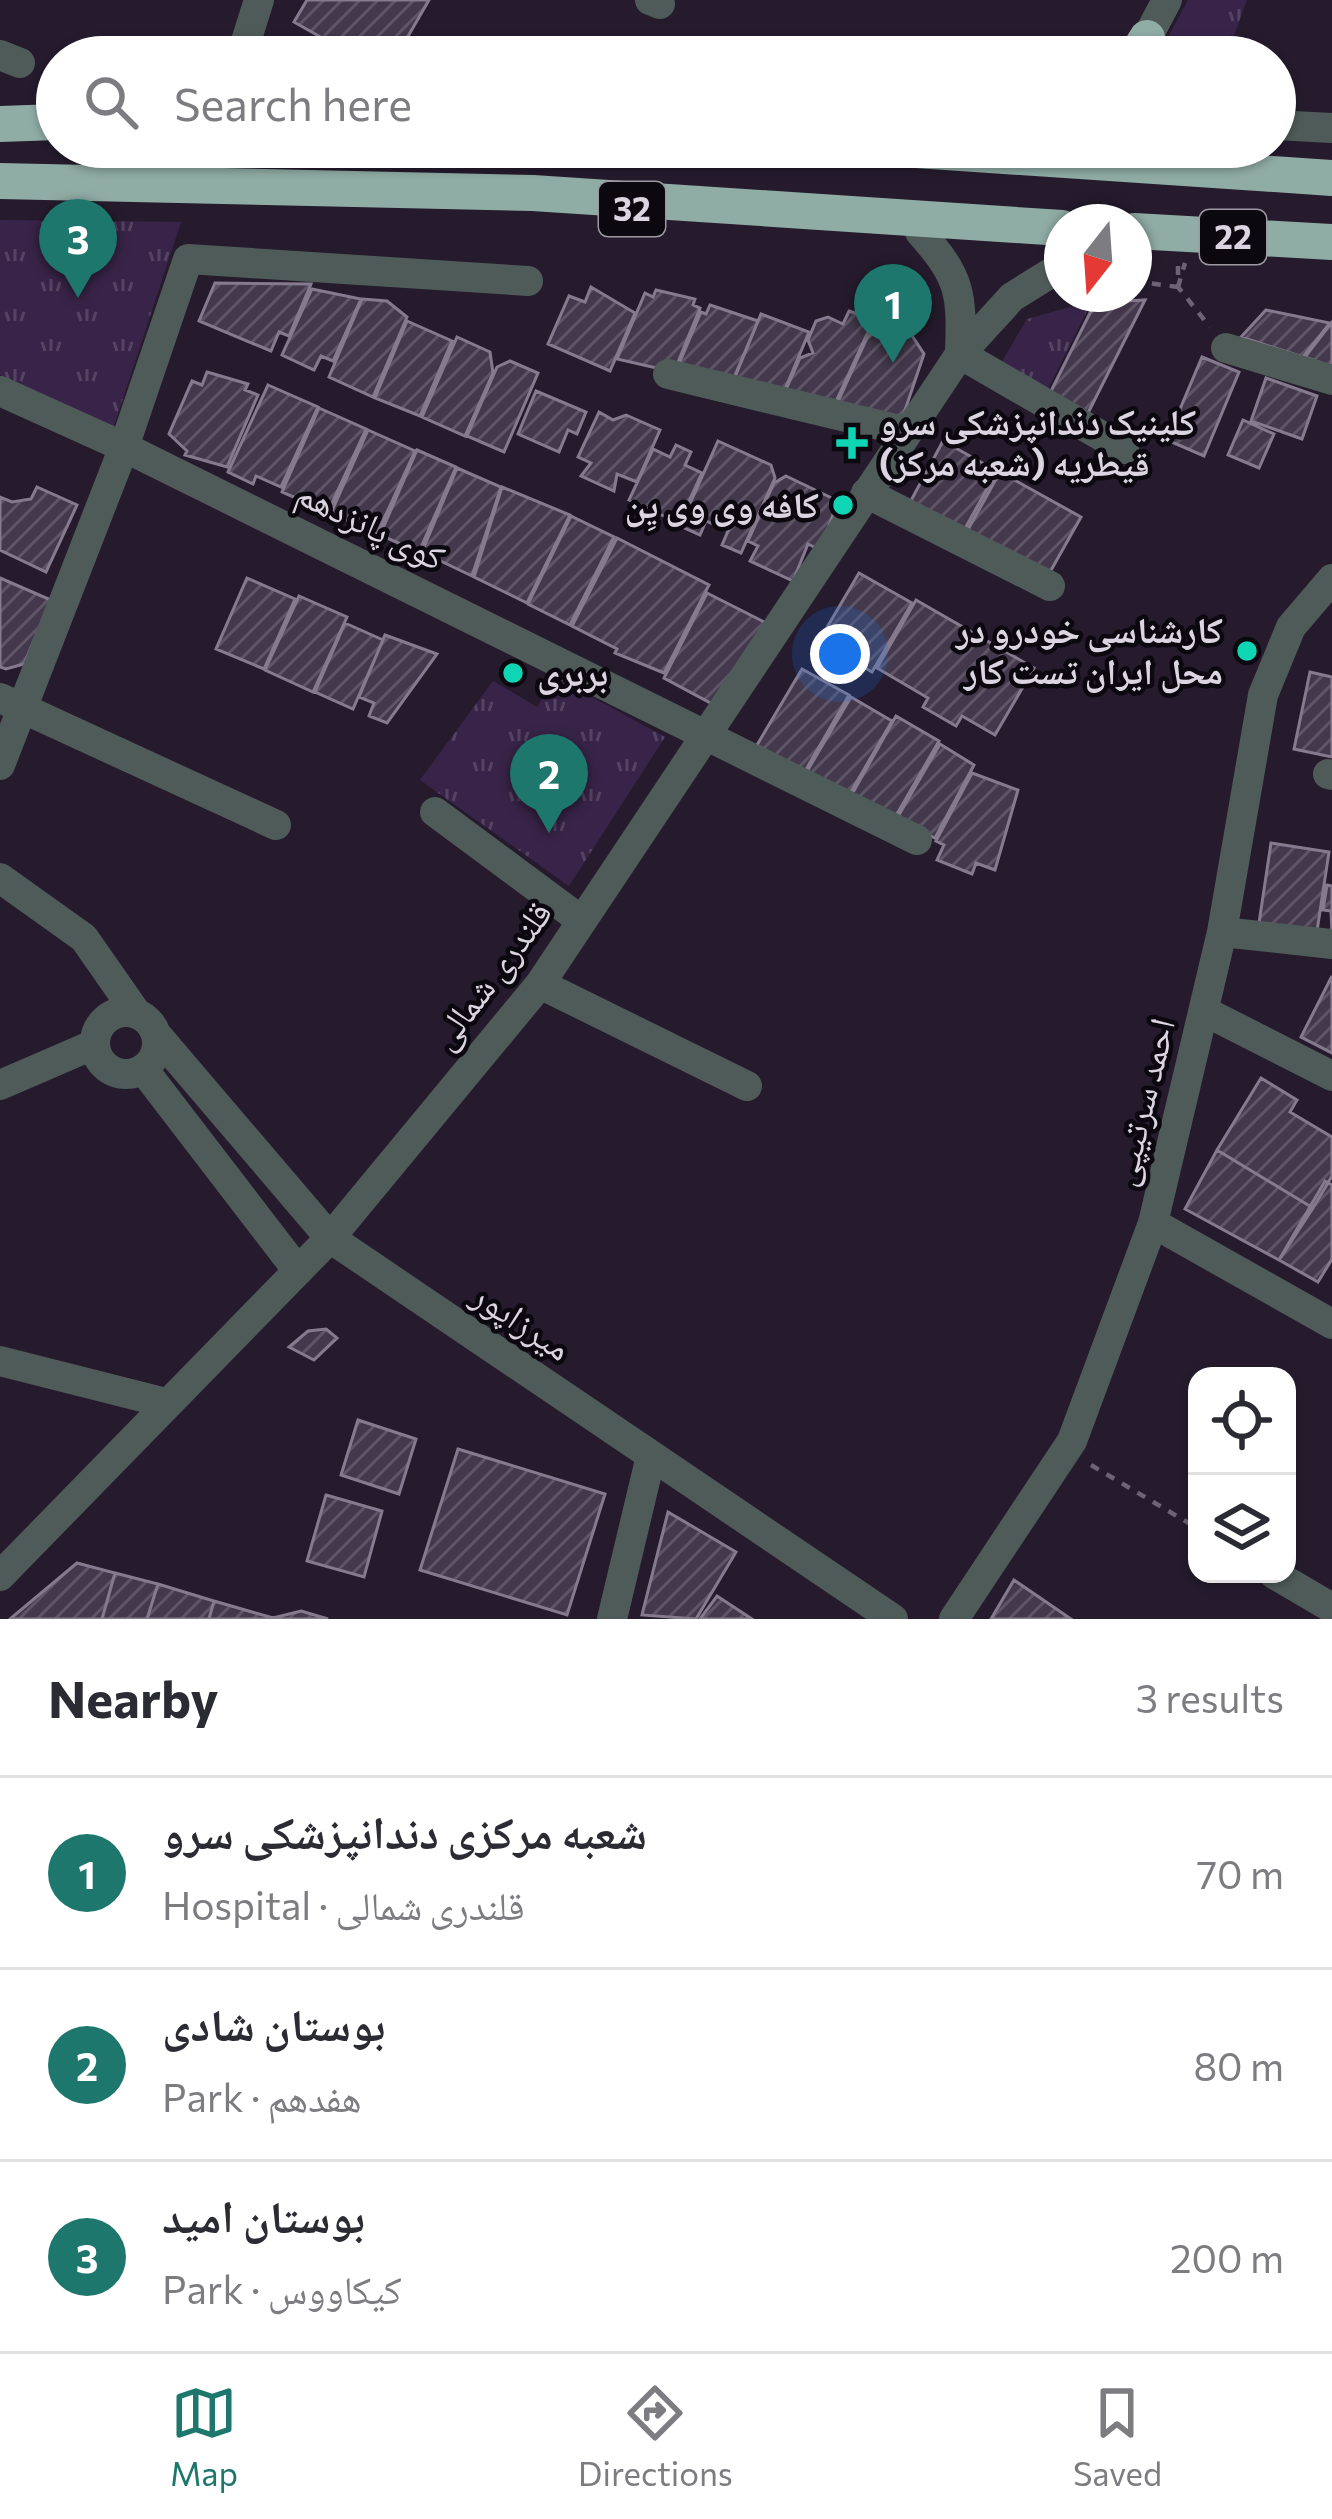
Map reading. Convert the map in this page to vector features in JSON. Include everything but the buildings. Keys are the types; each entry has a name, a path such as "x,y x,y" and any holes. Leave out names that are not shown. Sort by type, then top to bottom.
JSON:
{"highway":[{"path":"0,110 36,111"},
{"path":"0,124 36,123"},
{"name":"22","path":"1217,168 1332,175"},
{"path":"1282,168 1332,175"},
{"path":"0,185 533,193 1044,227"},
{"name":"32","path":"0,185 532,200 920,232 1044,236"},
{"name":"22","path":"1152,237 1332,245"}],"street":[{"path":"248,36 260,0"},
{"path":"1154,36 1167,0"},
{"path":"1296,126 1332,128"},
{"path":"920,232 952,268 962,296 960,354 1124,449"},
{"path":"0,765 12,703 124,447 188,259 528,281"},
{"name":"قلندری شمالی","path":"0,1576 330,1238 540,984 960,354 1012,298 1044,278"},
{"path":"1226,347 1332,380"},
{"path":"668,374 908,432"},
{"name":"کوی پانزدهم","path":"0,391 124,447 917,840"},
{"path":"866,493 1050,586"},
{"name":"احمد سرتیپی","path":"954,1619 1066,1450 1153,1223 1222,932 1263,695 1291,627 1332,579"},
{"path":"12,703 276,825"},
{"path":"436,812 582,921"},
{"name":"میرزاپور","path":"0,878 84,938 146,1024 330,1238 893,1619"},
{"path":"1222,932 1332,944"},
{"path":"540,984 747,1086"},
{"path":"1204,1011 1332,1076"},
{"path":"0,1085 95,1044 108,1018 146,1024 155,1054 143,1069 116,1072 101,1061 95,1044"},
{"path":"143,1069 298,1271"},
{"path":"1153,1223 1332,1324"},
{"path":"0,1360 166,1403"},
{"path":"612,1619 651,1456"},
{"path":"1289,1583 1332,1608"}],"path":[{"path":"1152,283 1178,287 1226,347"},
{"path":"1066,1450 1188,1523"}],"green space":[{"path":"1188,0 1247,0 1234,36 1169,36"},
{"path":"0,220 181,222 114,426 0,375"},
{"path":"1052,312 1086,312 1044,397 997,370 1027,319"},
{"path":"557,678 665,737 569,886 420,780 493,681 537,707"}],"place":[{"name":"بوستان امید","path":"78,298"},
{"name":"شعبه مرکزی دندانپزشکی سرو","path":"893,363"},
{"name":"کلینیک دندانپزشکی سرو قیطریه (شعبه مرکز)","path":"852,443"},
{"name":"کافه وی وی یِن","path":"843,505"},
{"name":"کارشناسی خودرو در محل ایران تست کار","path":"1247,651"},
{"name":"بربری","path":"513,673"},
{"name":"بوستان شادی","path":"549,833"}]}
